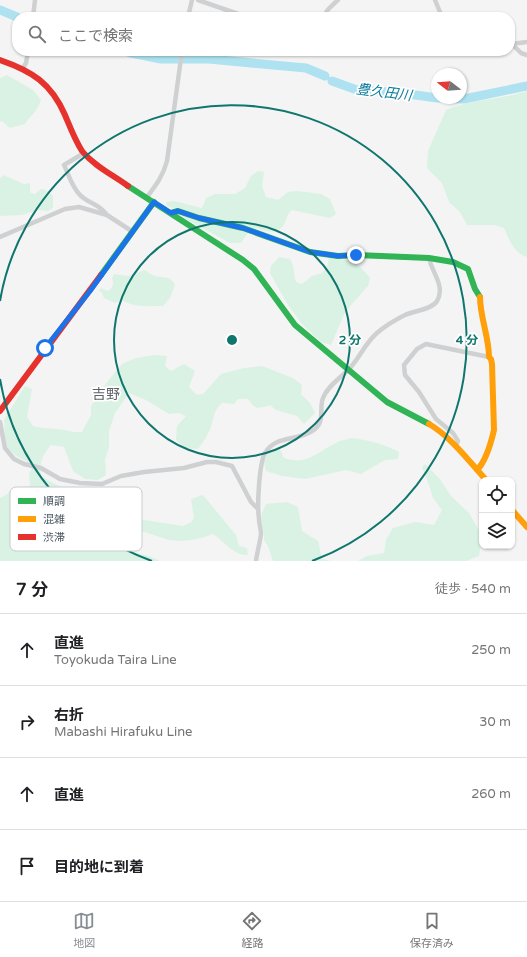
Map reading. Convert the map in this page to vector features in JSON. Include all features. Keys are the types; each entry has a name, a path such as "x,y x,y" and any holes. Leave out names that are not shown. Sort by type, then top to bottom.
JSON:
{"main road":[{"path":"0,60 23,68 36,76 52,90 59,100 80,146 88,158 225,247 254,269 295,324 387,402 434,427 456,446 483,477"},
{"path":"0,412 45,348 90,291 154,202"},
{"path":"171,213 178,211 199,218 243,228 310,252 338,256 356,255 429,258 453,262 468,269 475,289 480,297 482,319 489,347 489,357 492,364 494,430 492,440 481,466 477,470"},
{"path":"515,513 527,526"}],"street":[{"path":"34,12 35,0"},
{"path":"189,12 192,0"},
{"path":"198,0 233,12"},
{"path":"325,12 338,0"},
{"path":"435,0 440,12"},
{"path":"515,43 527,42"},
{"path":"515,47 521,53 527,55"},
{"path":"23,68 26,64 27,56"},
{"path":"147,197 164,172 167,161 181,56"},
{"path":"84,153 64,165 74,188 81,196 102,208 107,214 133,232"},
{"path":"0,237 73,207 86,208 107,214"},
{"path":"256,561 261,534 258,509 261,464 266,452 278,441 300,436 315,429 321,419 320,407 323,396 348,370 376,333 387,325 406,315 434,305 438,300 440,291 438,281 429,258"},
{"path":"456,446 458,441 452,433 436,419 419,392 405,375 404,366 417,349 426,344 489,357"},
{"path":"0,422 4,448 14,459 24,464 41,468 60,478 80,483 102,484 121,476 184,468 207,462 216,462 232,466 251,502 258,509"}],"green space":[{"path":"7,75 33,90 41,100 36,110 25,124 10,128 2,121 0,122 0,78"},
{"path":"527,91 527,257 515,249 504,228 494,225 467,225 460,212 449,202 442,183 427,168 428,151 446,110 456,106"},
{"path":"258,171 264,172 262,186 266,197 278,200 288,192 297,191 321,194 330,199 336,214 330,218 292,210 288,214 283,225 277,231 265,231 256,228 248,233 241,243 230,243 184,218 178,210 167,206 166,202 174,201 202,208 206,198 215,194 235,194 245,188 251,176"},
{"path":"3,175 24,184 30,183 30,193 35,194 41,189 46,190 53,196 53,208 48,211 38,210 22,215 0,216 0,179"},
{"path":"279,257 290,259 293,264 296,282 302,284 312,276 322,273 327,267 329,258 348,260 357,264 370,278 368,286 345,312 331,345 321,342 302,324 288,305 270,273 271,266"},
{"path":"144,270 153,275 168,278 175,285 170,298 163,306 137,305 127,303 122,300 115,303 104,298 102,293 99,291 101,288 108,291 111,288 113,285 112,278 114,274 127,276"},
{"path":"155,355 167,356 165,366 171,371 184,364 195,371 189,387 197,395 203,394 221,374 244,368 262,366 293,378 302,385 301,394 310,403 315,413 304,424 297,416 276,410 270,405 257,408 248,399 238,399 234,404 222,403 216,410 205,440 198,449 185,448 176,440 177,426 186,416 179,413 169,414 146,400 129,393 115,413 109,431 109,447 105,460 106,475 98,480 85,479 73,471 64,447 51,445 42,459 40,467 41,476 51,482 66,487 28,487 30,485 29,474 34,465 16,456 8,448 5,437 4,420 25,386 32,389 27,417 33,426 82,432 91,415 91,406 108,381 122,364 136,358"},
{"path":"351,438 376,443 394,449 399,452 398,459 385,460 361,474 346,470 305,479 282,476 266,471 264,462 269,451 279,447 284,458 299,460 312,457 339,441"},
{"path":"425,464 439,478 451,496 469,513 479,531 479,556 466,561 358,561 367,556 384,553 386,540 393,528 415,522 434,525 442,510 433,498 422,467"},
{"path":"10,491 10,551 128,551 149,556 160,561 0,561 0,498"},
{"path":"203,495 236,535 239,546 247,548 248,555 243,555 234,551 212,534 191,540 169,540 142,531 142,520 183,526 191,522 194,518 191,499"},
{"path":"287,502 298,507 302,531 318,541 322,559 331,561 273,561 268,546 264,540 262,513 266,504"}],"waterway":[{"name":"豊久田川","path":"0,10 12,15"},
{"name":"豊久田川","path":"146,56 161,59 209,59 306,68 325,76"},
{"name":"豊久田川","path":"332,81 357,90 401,93 431,97"},
{"name":"豊久田川","path":"467,98 527,86"}],"traffic: fast":[{"path":"128,186 243,260 254,269 295,325 387,402 429,424"},
{"path":"101,275 154,202"},
{"path":"171,213 178,211 199,218 243,228 310,252 338,256 357,255 429,258 453,262 468,269 475,289 480,297"}],"traffic: slow":[{"path":"477,470 486,457 494,430 492,364 489,357 488,342 481,312 480,297"},
{"path":"429,424 445,435 483,477"},
{"path":"515,513 527,527"}],"traffic: jam":[{"path":"0,60 22,69 47,86 60,104 82,151 98,166 128,186"},
{"path":"0,411 101,275"}],"district":[{"name":"吉野","path":"106,394"}],"route":[{"path":"45,348 90,291 154,202 171,213 178,211 228,226 243,228 310,252 338,256 356,255"}]}
